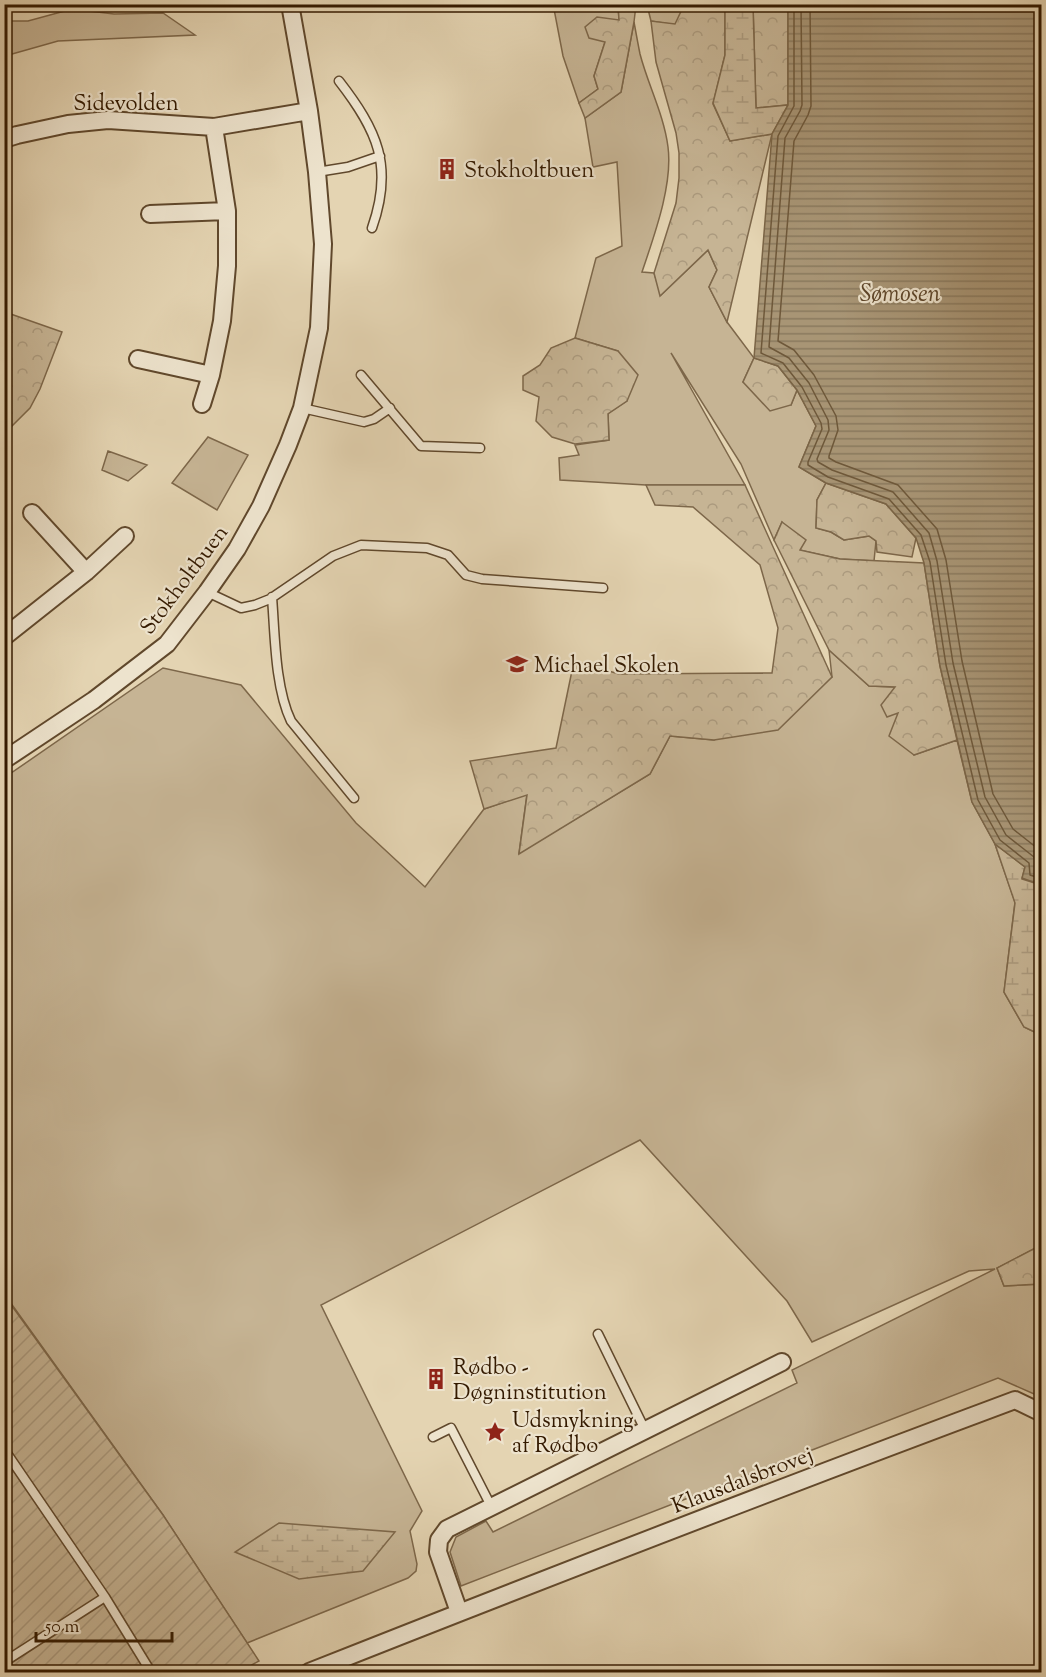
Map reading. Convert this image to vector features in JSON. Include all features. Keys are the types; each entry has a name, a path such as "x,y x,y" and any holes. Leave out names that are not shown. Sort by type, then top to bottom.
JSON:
{"street":[{"name":"Stokholtbuen","path":"4,760 94,699 167,644 237,549 261,506 302,408 319,328 323,244 309,111 290,4"},
{"name":"Sidevolden","path":"4,139 68,124 108,120 214,127 309,111"},
{"path":"202,404 211,375 222,321 227,266 227,211 214,127"},
{"path":"150,214 227,211"},
{"path":"138,359 211,375"},
{"path":"32,513 86,572"},
{"path":"4,637 86,572 125,536"},
{"path":"459,1612 438,1552 439,1540 447,1529 782,1362"},
{"name":"Klausdalsbrovej","path":"309,1672 745,1501 1015,1400 1041,1413"}],"lane":[{"path":"339,81 359,106 375,139 380,156 382,192 379,210 372,228"},
{"path":"317,172 348,167 380,156"},
{"path":"361,375 422,446 480,448"},
{"path":"302,408 364,422 374,419 390,408"},
{"path":"207,592 241,608 255,604 272,597 333,556 362,545 428,548 448,555 466,575 482,579 603,588"},
{"path":"272,597 280,688 285,709 291,721 354,798"},
{"path":"598,1334 645,1430"},
{"path":"433,1437 451,1428 491,1506"},
{"path":"4,1449 105,1597 151,1672"},
{"path":"4,1662 105,1597"}],"green space":[{"path":"551,5 618,5 619,20 605,42 594,76 598,89 579,103 563,56 554,9"},
{"path":"618,5 636,5 621,92 585,118 579,103 598,89 594,76 605,42 589,38 585,27 597,17 619,20"},
{"path":"647,5 685,5 676,25 651,21"},
{"path":"684,5 725,5 725,55 713,104 730,141 772,134 727,322 709,287 717,270 708,250 660,296 654,273 676,203 679,153 676,133 656,62 651,21 675,24"},
{"path":"725,5 753,5 756,108 788,105 772,134 730,141 713,103 725,55"},
{"path":"753,5 788,5 788,105 756,108"},
{"path":"72,9 114,14 163,13 195,35 58,41 5,56 5,21 28,21"},
{"path":"634,22 643,66 666,135 669,162 665,194 642,272 654,273 661,295 708,250 717,270 709,287 727,322 754,358 743,382 791,405 797,390 816,426 799,467 826,483 817,500 816,528 831,532 844,540 869,536 876,541 874,561 840,559 799,550 782,522 774,540 741,464 671,353 745,485 646,485 560,480 559,458 579,455 575,445 609,440 608,413 627,401 618,351 575,338 596,258 622,246 617,162 593,167 585,118 621,92"},
{"path":"5,312 62,332 40,389 30,408 5,433"},
{"path":"575,338 618,351 638,375 627,401 608,414 609,440 575,444 552,437 536,421 539,397 523,390 523,376 540,365 551,348"},
{"path":"754,358 778,366 797,390 791,405 770,411 743,382"},
{"path":"208,437 248,455 217,510 172,483"},
{"path":"108,451 147,465 128,481 102,470"},
{"path":"826,483 886,504 916,538 912,557 877,552 876,541 869,536 844,540 831,532 816,528 817,500"},
{"path":"646,485 745,485 832,677 778,730 714,740 670,736 650,774 519,854 527,795 484,809 470,761 556,748 574,661 619,674 772,673 778,628 760,565 693,507 655,505"},
{"path":"782,522 806,540 800,550 840,559 924,563 940,666 957,740 914,755 889,736 898,713 887,717 881,705 895,687 869,686 829,650 774,540"},
{"path":"829,650 869,686 896,687 899,712 914,755 957,740 972,802 995,844 1015,902 1004,992 1024,1027 1041,1035 1042,1245 997,1268 1004,1286 1041,1284 1041,1397 998,1378 461,1586 450,1552 456,1537 486,1521 493,1532 797,1383 792,1370 995,1269 969,1271 812,1342 787,1301 640,1140 321,1305 422,1511 410,1531 417,1564 416,1571 408,1578 247,1643 163,1515 5,1295 4,778 163,668 241,685 356,823 425,887 484,809 527,794 519,853 650,774 670,736 714,740 832,677"},
{"path":"995,844 1025,867 1022,879 1041,885 1041,1035 1024,1027 1004,992 1015,903"},
{"path":"1041,1245 1041,1284 1004,1286 997,1268"},
{"path":"4,1295 163,1515 259,1661 239,1672 5,1672"},
{"path":"279,1523 395,1532 363,1571 299,1579 235,1552"}],"water":[{"name":"Sømosen","path":"788,5 1041,5 1041,885 1022,878 1025,867 995,844 972,802 940,666 924,563 916,538 886,504 826,483 799,467 816,426 797,390 778,366 754,358 772,134 788,105"}],"place":[{"name":"Stokholtbuen","path":"447,169"},
{"name":"Michael Skolen","path":"517,664"},
{"name":"Rødbo - Døgninstitution","path":"436,1379"},
{"name":"Udsmykning af Rødbo","path":"495,1432"}]}
